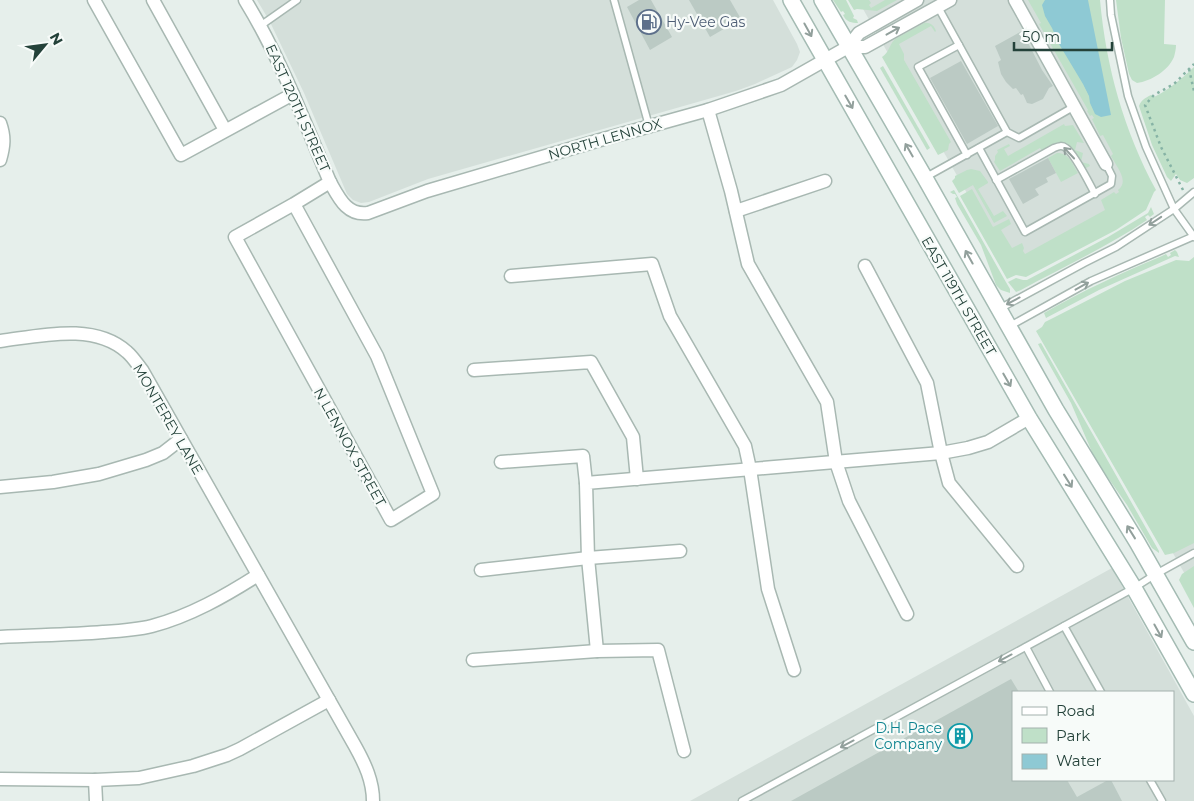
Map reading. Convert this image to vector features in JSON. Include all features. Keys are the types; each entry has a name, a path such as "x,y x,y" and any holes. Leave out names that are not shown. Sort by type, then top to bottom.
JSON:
{"main road":[{"name":"EAST 119TH STREET","path":"791,0 1029,418 1134,588 1194,694"},
{"name":"EAST 119TH STREET","path":"822,0 1056,410 1156,574 1194,642"}],"street":[{"path":"94,0 181,154 293,94"},
{"path":"153,0 225,130"},
{"name":"EAST 120TH STREET","path":"245,0 260,26 293,94 330,182 340,200 355,212"},
{"path":"848,47 859,33 917,0"},
{"path":"848,47 865,47 950,0"},
{"path":"1014,0 1106,164"},
{"name":"NORTH LENNOX","path":"355,212 368,213 427,191 708,110 781,85 848,47"},
{"path":"708,110 736,211 748,264 827,402 836,462 849,501 907,614"},
{"path":"0,123 3,132 4,148 0,160"},
{"name":"N LENNOX STREET","path":"294,204 377,356 433,494 391,520 235,237 330,182"},
{"path":"736,211 825,182"},
{"path":"511,276 652,264 670,316 745,446 768,589 794,670"},
{"path":"865,266 927,383 949,484 1017,566"},
{"name":"MONTEREY LANE","path":"0,341 66,333 98,336 110,340 127,352 142,370 366,766 373,801"},
{"path":"474,370 591,362 633,437 637,479"},
{"path":"586,483 941,453 988,442 1029,418"},
{"path":"0,487 53,482 99,474 146,460 162,453 181,439"},
{"path":"501,462 583,456 586,483 588,558 597,650"},
{"path":"480,570 588,558 680,551"},
{"path":"0,637 85,634 152,626 192,612 224,596 258,575"},
{"path":"473,660 597,650 658,650 684,751"},
{"path":"0,779 95,780 139,778 193,766 227,755 246,746 329,700"},
{"path":"95,780 96,801"}],"lane":[{"path":"260,26 297,0"},
{"path":"614,0 649,126"},
{"path":"1009,326 1091,281 1194,237 1174,209 1146,147 1128,96 1111,16 1110,0"},
{"path":"938,7 1007,132 1019,138 1075,106"},
{"path":"959,45 918,67 967,155"},
{"path":"925,178 1007,132"},
{"path":"996,180 1054,148 1063,146 1073,155 1094,194"},
{"path":"979,148 1025,232 1111,184 1112,176 1106,164"},
{"path":"999,309 1116,247 1174,209 1194,192"},
{"path":"742,801 749,799 1134,588 1194,553"},
{"path":"1064,626 1100,691"},
{"path":"1026,647 1049,691"},
{"path":"1151,781 1162,801"}],"path":[{"path":"1188,197 1161,147 1145,105 1154,95 1174,84 1194,64"},
{"path":"1189,69 1194,91"}],"shaded area":[{"path":"257,0 773,0 800,52 792,67 736,91 428,179 369,202 361,203 353,200 347,194 304,93 270,22"},
{"path":"858,0 1037,0 1128,172 1132,199 1008,266"},
{"path":"1194,516 1194,590 1162,534"},
{"path":"1112,568 1194,716 1194,801 690,801"}],"green space":[{"path":"833,0 846,0 854,16 853,18 858,23 847,21 843,11 841,12"},
{"path":"848,0 869,0 871,8 885,0 897,0 877,11 854,10"},
{"path":"1028,0 1100,0 1107,50 1118,98 1135,145 1156,190 1146,210 1116,230 1026,277 1016,275 1007,279 960,196 972,189 993,227 1009,219 1011,224 1001,230 1012,248 1022,243 1025,254 1105,210 1101,200 1114,192 1116,194 1119,192 1118,190 1123,182 1121,173 1111,156 1112,152 1103,135 1100,136 1092,119 1094,118 1087,111 1039,24 1041,23"},
{"path":"1116,0 1165,0 1164,44 1176,45 1174,57 1168,67 1148,80 1137,83 1132,80 1129,74 1121,38"},
{"path":"924,23 932,25 936,31 931,26 899,44 904,54 904,60 951,142 948,150 938,155 882,57 895,39"},
{"path":"883,66 930,148 927,150 880,68"},
{"path":"1194,67 1194,178 1187,183 1180,180 1176,174 1171,181 1167,177 1152,145 1139,106 1145,98 1151,95 1154,97 1165,91"},
{"path":"1064,124 1065,126 1073,125 1084,143 1077,142 1075,150 1083,153 1081,162 1090,166 1084,169 1074,150 1062,142 1052,144 1042,151 1040,148 1000,171 994,162 997,150 1009,144 1010,146 1004,149 1008,156"},
{"path":"1057,153 1065,155 1072,162 1078,173 1061,182 1048,158"},
{"path":"971,169 980,171 988,182 978,189 994,216 1003,211 1007,216 994,223 973,185 959,193 952,181 955,176"},
{"path":"954,190 1010,289 1010,293 1001,290 996,285 981,245 957,204 955,198 957,197 950,192"},
{"path":"1151,207 1154,214 1150,217 1148,215 1145,217 1147,220 1132,230 1021,290 1016,292 1008,282 1016,278 1027,280 1108,237 1148,213"},
{"path":"1175,250 1179,257 1175,256 1099,290 1046,318 1044,313 1073,297 1166,254 1168,257"},
{"path":"1194,257 1194,543 1174,553 1165,555 1036,331 1045,322 1125,281 1176,260 1189,261"},
{"path":"1041,343 1159,553 1152,548 1127,505 1095,459 1071,403 1038,344"},
{"path":"1194,566 1194,608 1179,580 1182,574"}],"water":[{"path":"1045,0 1088,0 1111,115 1101,117 1095,114 1083,84 1045,16 1042,5"}],"building":[{"name":"Hy-Vee Gas","path":"639,0 651,0 672,37 650,50 627,7"},
{"name":"Hy-Vee Gas","path":"689,0 730,0 741,19 710,37"},
{"path":"1022,31 1042,70 1053,86 1049,88 1043,99 1032,104 1027,103 1023,94 1021,95 1016,88 1013,89 1006,82 1001,74 998,62 1001,60 995,46"},
{"path":"961,61 998,126 967,144 930,78"},
{"path":"1048,158 1056,173 1046,178 1048,182 1035,189 1039,195 1023,204 1009,179"},
{"name":"D.H. Pace Company","path":"1011,679 1018,691 1012,691 1012,781 1068,781 1077,797 1106,781 1112,781 1122,801 791,801"}],"place":[{"name":"Hy-Vee Gas","path":"649,22"},
{"name":"D.H. Pace Company","path":"960,736"}]}
